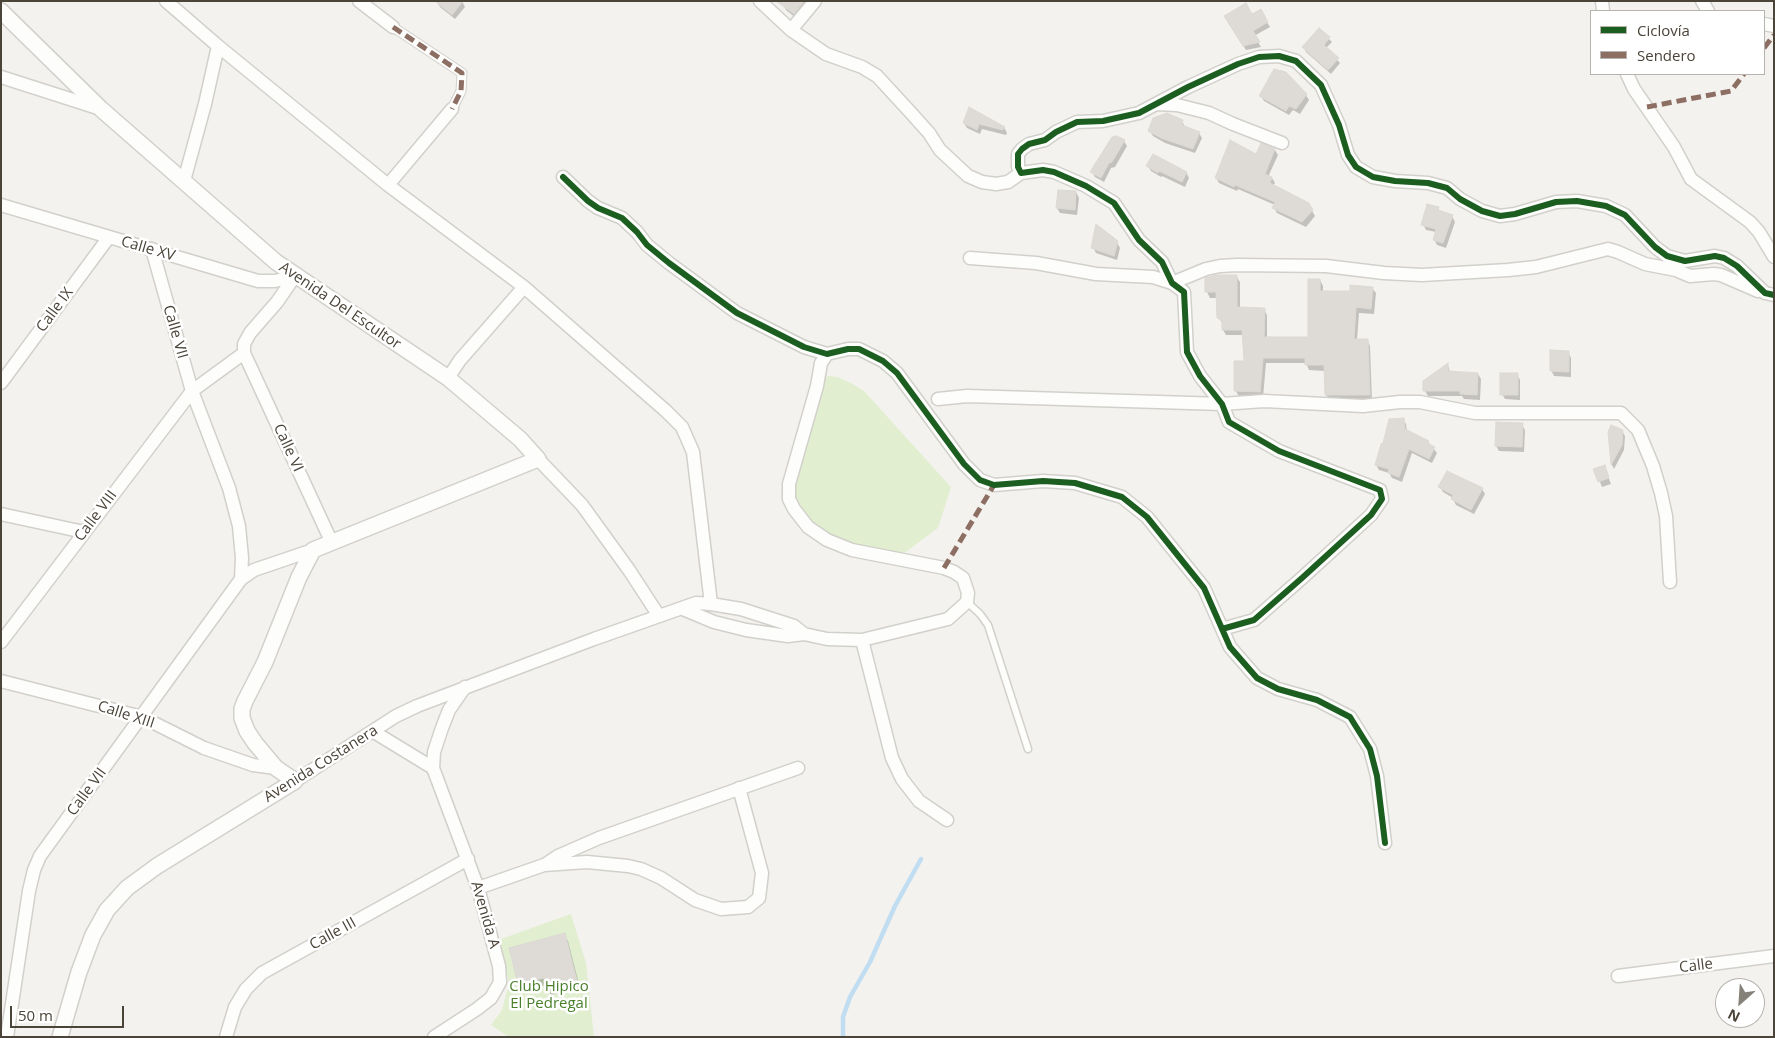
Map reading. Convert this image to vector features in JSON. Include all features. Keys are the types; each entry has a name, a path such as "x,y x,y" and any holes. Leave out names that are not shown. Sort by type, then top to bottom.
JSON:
{"street":[{"path":"166,1 388,185 524,287 682,427 693,452 711,604"},
{"path":"359,1 393,27 462,73 461,91 452,108 388,185"},
{"path":"760,1 791,30 826,54 862,67 877,76 924,127 940,150 968,176 982,182 996,184 1008,182 1021,173 1043,170 1054,172 1086,186 1114,203 1138,240 1162,262 1172,283"},
{"path":"791,30 815,1"},
{"name":"Avenida Del Escultor","path":"1,11 101,110 276,262 448,378 520,439 582,505 643,590 659,616"},
{"path":"184,181 205,104 218,46"},
{"path":"1021,173 1018,167 1018,154 1022,149 1029,144 1045,140 1056,132 1077,122 1103,121 1139,113 1238,64 1259,57 1279,56 1296,61 1321,85 1339,125 1348,155 1356,167 1373,177 1395,181 1428,183 1447,188 1460,199 1482,211 1500,216 1556,202 1577,202 1606,206 1625,214 1655,247 1667,256 1686,261 1714,256 1724,258 1737,266 1770,294"},
{"path":"1626,75 1634,90 1674,147 1691,179 1750,222 1759,232 1774,257"},
{"path":"1,77 101,110"},
{"path":"1157,104 1177,105 1210,113 1232,124 1282,142"},
{"path":"563,177 598,208 622,218 647,245 737,313 804,347 827,354 848,349 859,349 883,361 897,374 964,464 980,480 994,485 1043,481 1075,483 1122,497 1147,517 1204,588 1230,647 1257,678 1278,689 1317,700 1350,717 1370,749 1377,776 1385,843"},
{"name":"Calle XV","path":"1,205 258,281 275,281 295,276"},
{"name":"Calle IX","path":"1,383 108,237"},
{"name":"Calle VII","path":"7,1037 34,870 40,856 241,579 242,558 239,526 229,488 192,391 152,249"},
{"path":"1172,283 1206,269 1220,266 1326,266 1384,273 1422,275 1508,270 1536,266 1608,250 1618,252 1645,264 1676,270 1690,276 1721,275 1770,294"},
{"path":"970,258 1036,263 1096,274 1153,277 1172,283 1184,292 1187,352 1200,376 1222,404 1229,422 1279,451 1380,490 1382,500 1371,515 1254,620 1222,629"},
{"path":"244,353 244,344 250,333 277,302 295,276"},
{"path":"448,378 460,360 524,287"},
{"name":"Calle VIII","path":"1,642 192,391 244,353"},
{"name":"Calle VI","path":"244,353 332,543"},
{"path":"683,609 714,622 746,630 788,636 804,634 826,639 862,640 948,619 967,602 968,592 966,586 962,578 954,572 944,568 852,550 827,540 808,528 794,509 789,499 789,484 817,386 821,363 827,354"},
{"path":"938,399 966,396 1222,404 1264,401 1363,406 1420,402 1474,413 1622,413 1638,430 1653,466 1661,493 1666,516 1670,582"},
{"path":"241,579 254,570 332,543 538,459"},
{"path":"1,514 84,532"},
{"path":"295,782 276,768 247,731 242,718 242,709 265,662 299,577 313,550"},
{"name":"Avenida Costanera","path":"60,1037 79,972 93,935 107,910 127,888 157,866 295,782 396,716 464,687 594,638 696,603 741,609 794,626 804,634"},
{"path":"862,640 892,758 902,779 919,801 947,820"},
{"name":"Calle XIII","path":"1,681 142,717 204,748 253,765 276,768"},
{"name":"Avenida A","path":"434,1037 491,998 500,982 499,966 478,888 433,768 434,752 442,728 464,687"},
{"path":"374,732 433,768"},
{"path":"478,888 544,865 558,856 598,838 798,768"},
{"path":"544,865 588,862 628,866 661,878 695,900 721,909 748,907 759,898 762,873 739,788"},
{"name":"Calle III","path":"226,1037 235,1007 246,989 262,973 468,859"},
{"name":"Calle","path":"1618,976 1774,956"}],"lane":[{"path":"967,602 980,614 988,625 1028,749"}],"green space":[{"path":"830,376 851,383 864,391 951,487 938,528 896,559 851,551 789,510 812,388 823,378"},
{"name":"Club Hipico El Pedregal","path":"571,914 586,963 594,1037 509,1037 491,1025 502,1010 509,984 498,940"}],"building":[{"path":"435,1 463,1 452,15"},
{"path":"776,1 804,1 794,14"},
{"path":"1246,3 1252,14 1261,9 1268,22 1253,31 1260,42 1243,46 1224,16"},
{"path":"1319,28 1330,37 1324,45 1339,58 1328,70 1302,47"},
{"path":"1274,69 1286,72 1307,94 1296,109 1289,106 1286,111 1259,96"},
{"path":"969,107 1005,127 1003,130 979,124 977,130 963,123"},
{"path":"1167,113 1183,120 1182,125 1200,132 1193,149 1161,138 1148,131 1153,118"},
{"path":"1117,136 1125,140 1101,178 1090,172 1112,137"},
{"path":"1230,140 1256,154 1261,143 1275,149 1265,174 1272,177 1270,183 1309,203 1313,210 1302,222 1272,208 1275,202 1215,178"},
{"path":"1153,154 1187,172 1182,182 1159,171 1158,173 1146,166"},
{"path":"1058,190 1076,191 1075,210 1056,208"},
{"path":"1427,204 1439,207 1438,210 1453,215 1443,243 1433,240 1436,229 1421,225"},
{"path":"1096,224 1118,241 1114,256 1091,248"},
{"path":"1216,275 1237,275 1237,307 1265,308 1264,337 1308,337 1308,279 1320,279 1320,291 1350,291 1350,285 1373,287 1371,309 1356,307 1354,339 1368,339 1370,395 1325,395 1324,365 1305,365 1305,358 1263,358 1260,392 1234,391 1234,361 1244,361 1242,330 1222,330 1222,320 1217,318 1216,292 1205,292 1205,278"},
{"path":"1550,350 1569,351 1569,372 1550,371"},
{"path":"1448,363 1448,371 1478,373 1477,395 1460,394 1460,391 1423,391 1423,381"},
{"path":"1500,373 1518,373 1518,395 1500,395"},
{"path":"1404,418 1405,429 1429,441 1427,443 1435,447 1429,459 1409,449 1399,477 1388,473 1389,469 1375,465 1389,419"},
{"path":"1496,422 1523,423 1522,447 1495,446"},
{"path":"1611,425 1623,430 1622,445 1611,465 1608,432"},
{"path":"1605,465 1609,478 1598,482 1593,469"},
{"path":"1447,471 1483,488 1471,510 1451,499 1453,495 1438,487"},
{"path":"565,933 577,981 546,989 544,978 518,984 509,948"}],"waterway":[{"path":"843,1037 843,1017 850,997 870,962 895,906 921,859"}],"marked path":[{"path":"393,27 462,73 461,91 452,109"},
{"path":"1765,47 1774,35"},
{"path":"1647,107 1731,91 1743,75"},
{"path":"944,568 994,485"}],"cycle path":[{"path":"1222,629 1254,620 1302,578 1371,515 1382,499 1380,490 1279,451 1229,422 1222,404 1200,376 1187,352 1184,292 1172,283 1162,262 1139,240 1114,203 1086,186 1054,172 1043,170 1021,173 1018,167 1018,154 1029,144 1045,140 1056,132 1077,122 1103,121 1139,113 1188,87 1238,64 1259,57 1279,56 1296,61 1321,85 1339,125 1348,155 1356,167 1373,177 1395,181 1428,183 1447,188 1460,199 1482,211 1500,216 1515,214 1556,202 1577,201 1606,206 1625,215 1655,247 1667,256 1685,261 1715,256 1724,258 1737,266 1765,293 1774,295"},
{"path":"563,177 598,208 622,218 647,245 737,313 804,347 827,354 848,349 859,349 883,361 897,373 964,464 980,480 994,485 1043,481 1075,483 1122,497 1147,517 1204,588 1230,647 1257,678 1278,689 1317,700 1350,717 1370,749 1377,776 1385,843"}]}
